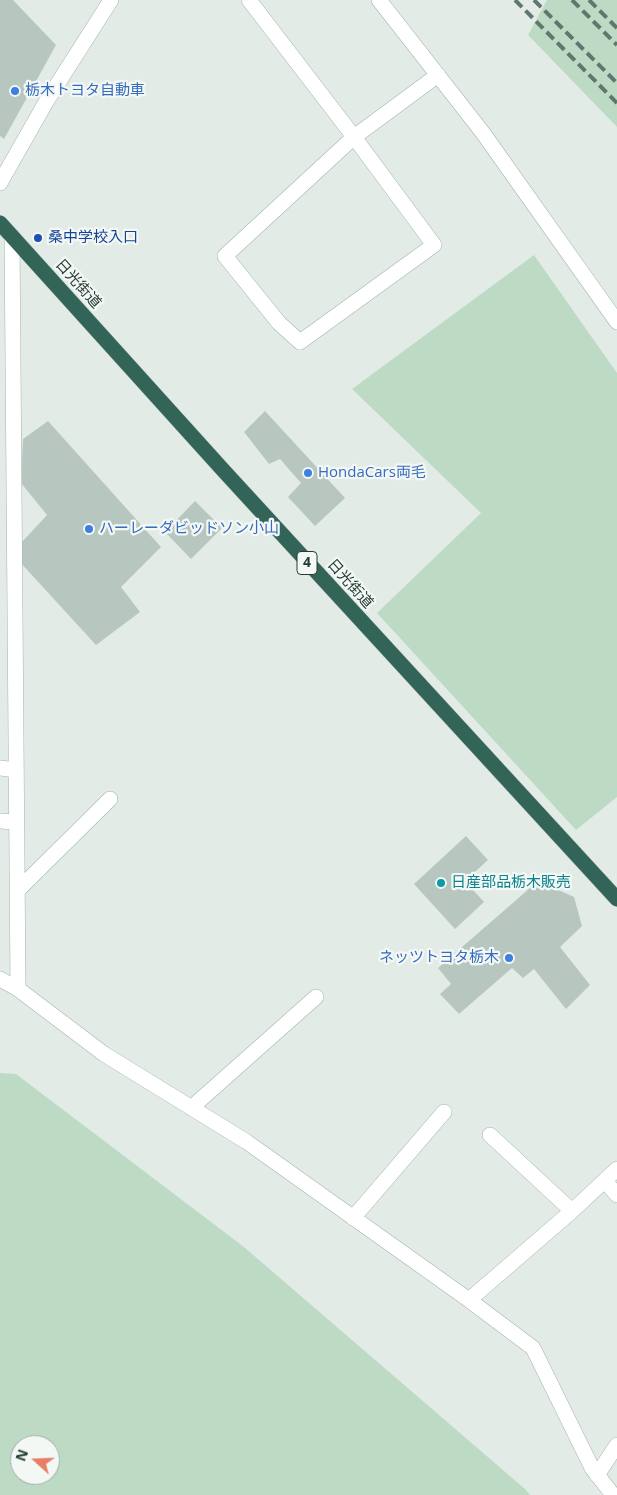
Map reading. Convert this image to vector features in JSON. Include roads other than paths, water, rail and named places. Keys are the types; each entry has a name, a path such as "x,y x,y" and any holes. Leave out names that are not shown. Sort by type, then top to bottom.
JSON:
{"highway":[{"name":"日光街道","path":"0,223 223,470 617,899"}],"street":[{"path":"0,183 46,102 111,0"},
{"path":"249,0 354,137 434,246 300,342 279,323 225,256 354,137 438,75"},
{"path":"379,0 483,133 617,322"},
{"path":"12,236 18,989"},
{"path":"0,629 15,633"},
{"path":"0,768 16,770"},
{"path":"17,891 110,799"},
{"path":"0,821 16,822"},
{"path":"0,979 18,989 104,1054 247,1142 469,1300 533,1348 592,1468 613,1495"},
{"path":"192,1108 316,997"},
{"path":"353,1218 444,1112"},
{"path":"490,1134 572,1210"},
{"path":"469,1300 617,1170"},
{"path":"605,1181 617,1196"},
{"path":"597,1475 617,1444"}],"railway":[{"path":"515,0 617,103"},
{"path":"534,0 617,83"},
{"path":"572,0 617,45"},
{"path":"589,0 617,28"}],"place":[{"name":"栃木トヨタ自動車","path":"15,91"},
{"name":"桑中学校入口","path":"38,238"},
{"name":"HondaCars両毛","path":"308,473"},
{"name":"ハーレーダビッドソン小山","path":"89,529"},
{"name":"日産部品栃木販売","path":"441,883"},
{"name":"ネッツトヨタ栃木","path":"509,958"}]}
